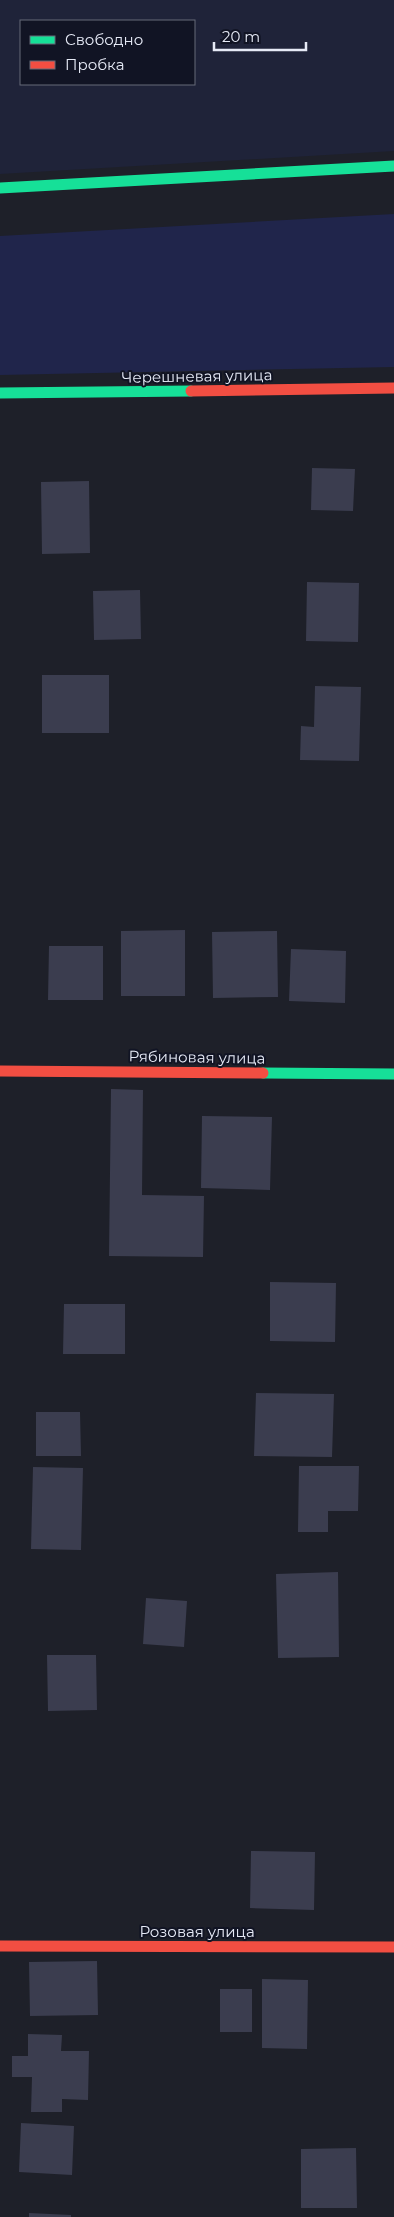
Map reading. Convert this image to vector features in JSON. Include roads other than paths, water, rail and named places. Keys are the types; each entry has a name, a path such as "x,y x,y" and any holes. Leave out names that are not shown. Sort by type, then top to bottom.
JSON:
{"street":[{"path":"0,188 394,166"},
{"name":"Черешневая улица","path":"0,393 394,388"},
{"name":"Рябиновая улица","path":"0,1070 394,1074"},
{"name":"Розовая улица","path":"0,1946 394,1947"}]}
